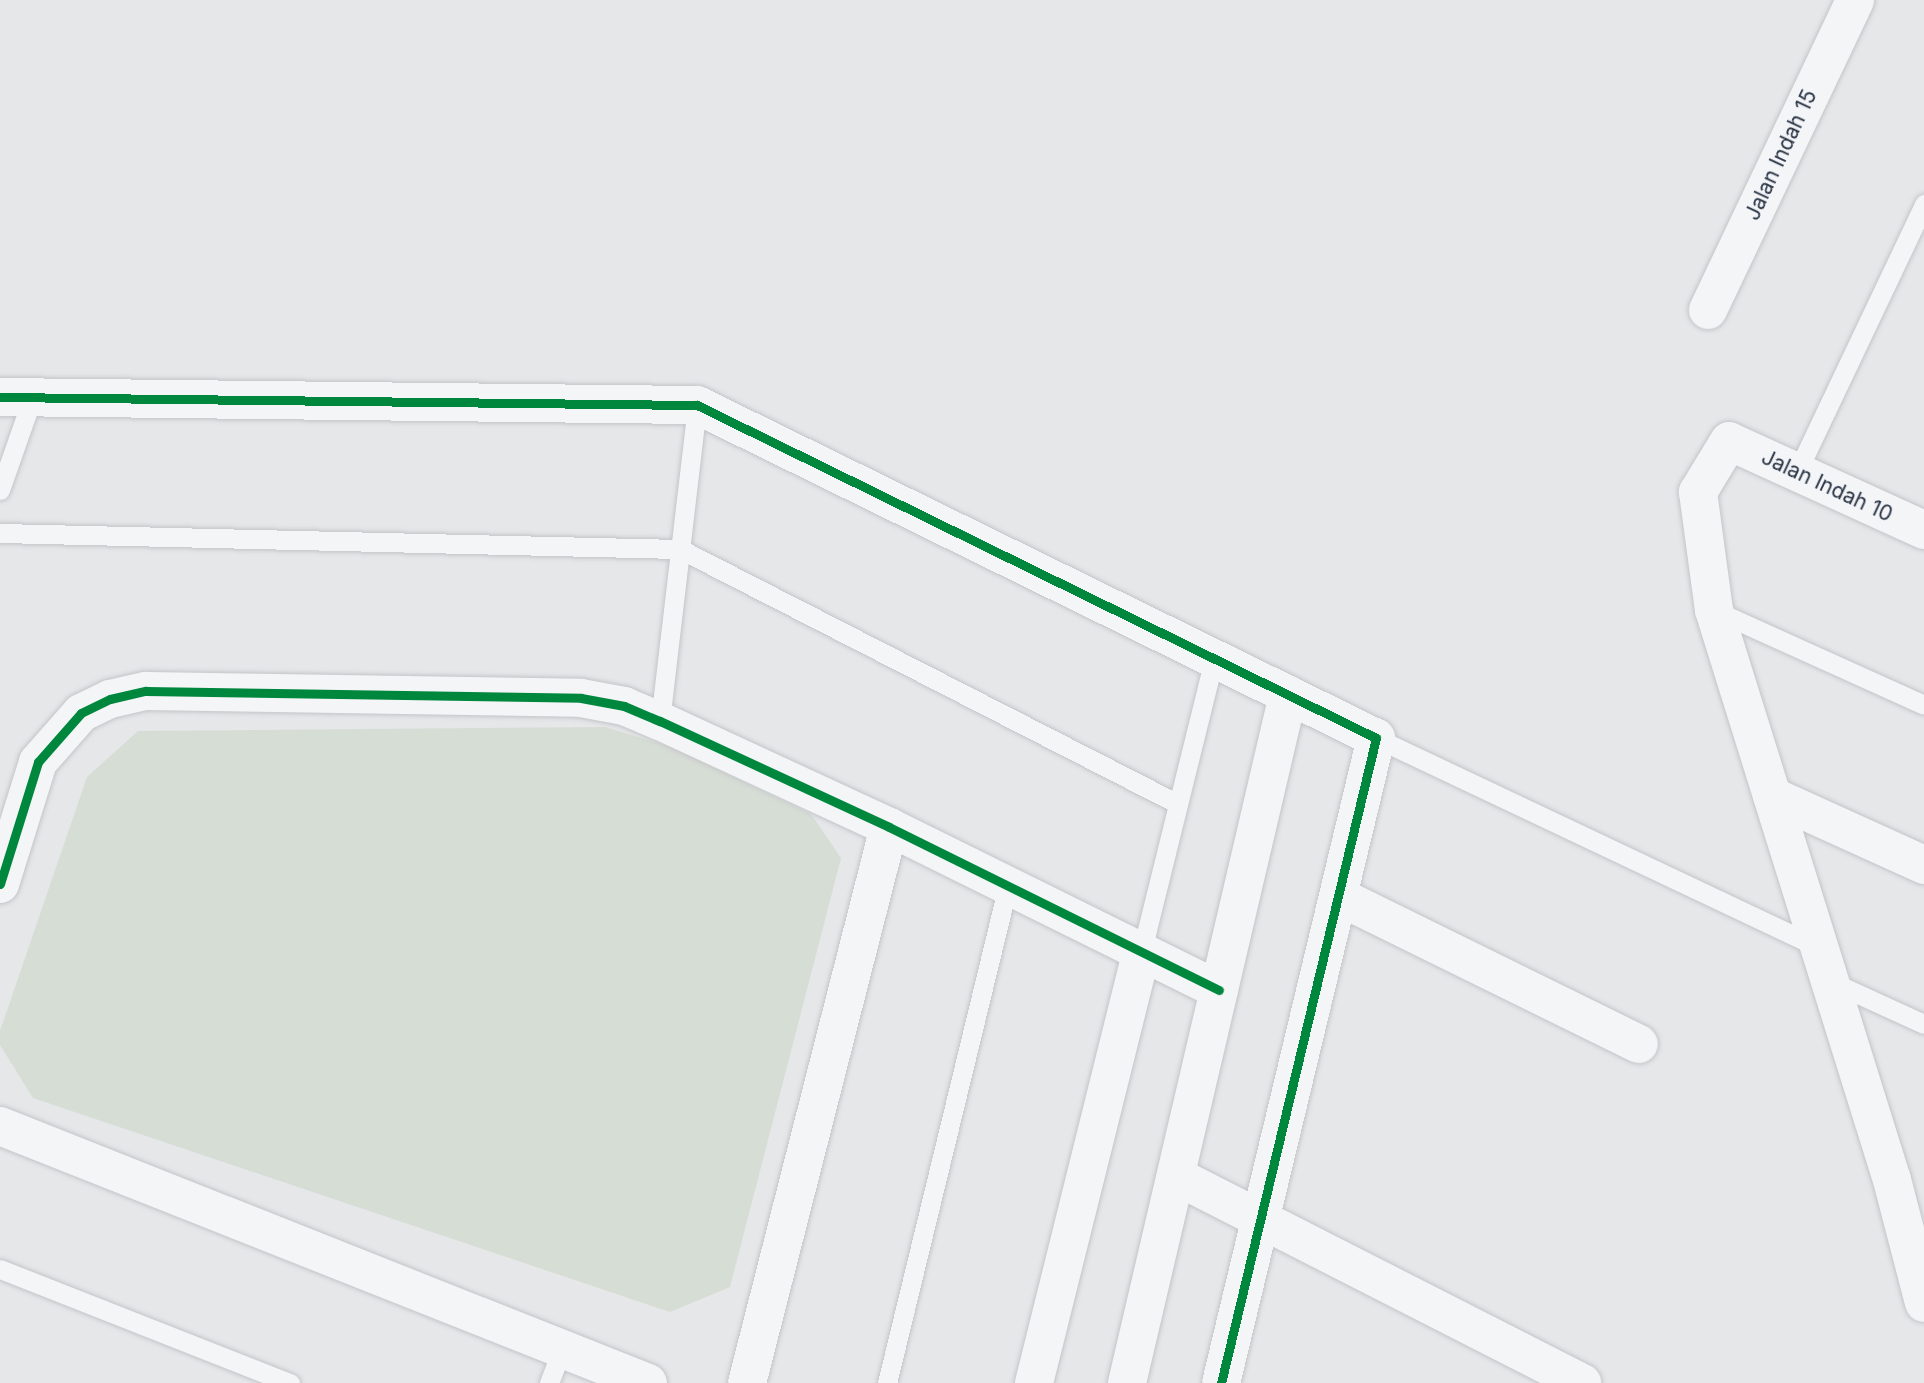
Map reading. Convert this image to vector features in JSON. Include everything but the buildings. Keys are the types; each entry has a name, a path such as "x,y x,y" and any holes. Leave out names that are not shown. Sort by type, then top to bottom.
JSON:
{"street":[{"name":"Jalan Indah 15","path":"1708,310 1855,0"},
{"path":"16,396 697,405 1376,738 1340,897 1258,1217 1221,1383"},
{"name":"Jalan Indah 10","path":"1714,610 1698,492 1729,441 1924,530"},
{"path":"1714,610 1825,965 1908,1188 1924,1303"},
{"path":"0,884 38,762 81,713 110,699 146,691 581,698 624,706 660,721 889,827 1219,990"},
{"path":"1127,1383 1288,695"},
{"path":"1772,796 1924,864"},
{"path":"747,1383 889,827"},
{"path":"1340,897 1639,1044"},
{"path":"1034,1383 1142,950"},
{"path":"0,1126 556,1366 648,1383"},
{"path":"1176,1176 1582,1383"}],"lane":[{"path":"1797,472 1924,204"},
{"path":"0,490 16,396"},
{"path":"660,721 697,405"},
{"path":"0,533 680,549 1178,804"},
{"path":"1714,610 1924,705"},
{"path":"1142,950 1214,658"},
{"path":"1376,738 1825,965 1924,1024"},
{"path":"887,1383 1008,885"},
{"path":"0,1269 290,1383"}],"shaded area":[{"path":"605,727 668,746 811,814 841,858 730,1287 670,1312 33,1098 0,1045 0,1031 87,777 138,731"}],"cycle path":[{"path":"0,397 697,405 1376,738 1221,1383"},
{"path":"0,884 38,762 81,713 110,699 146,691 581,698 624,706 660,721 889,827 1219,990"}]}
